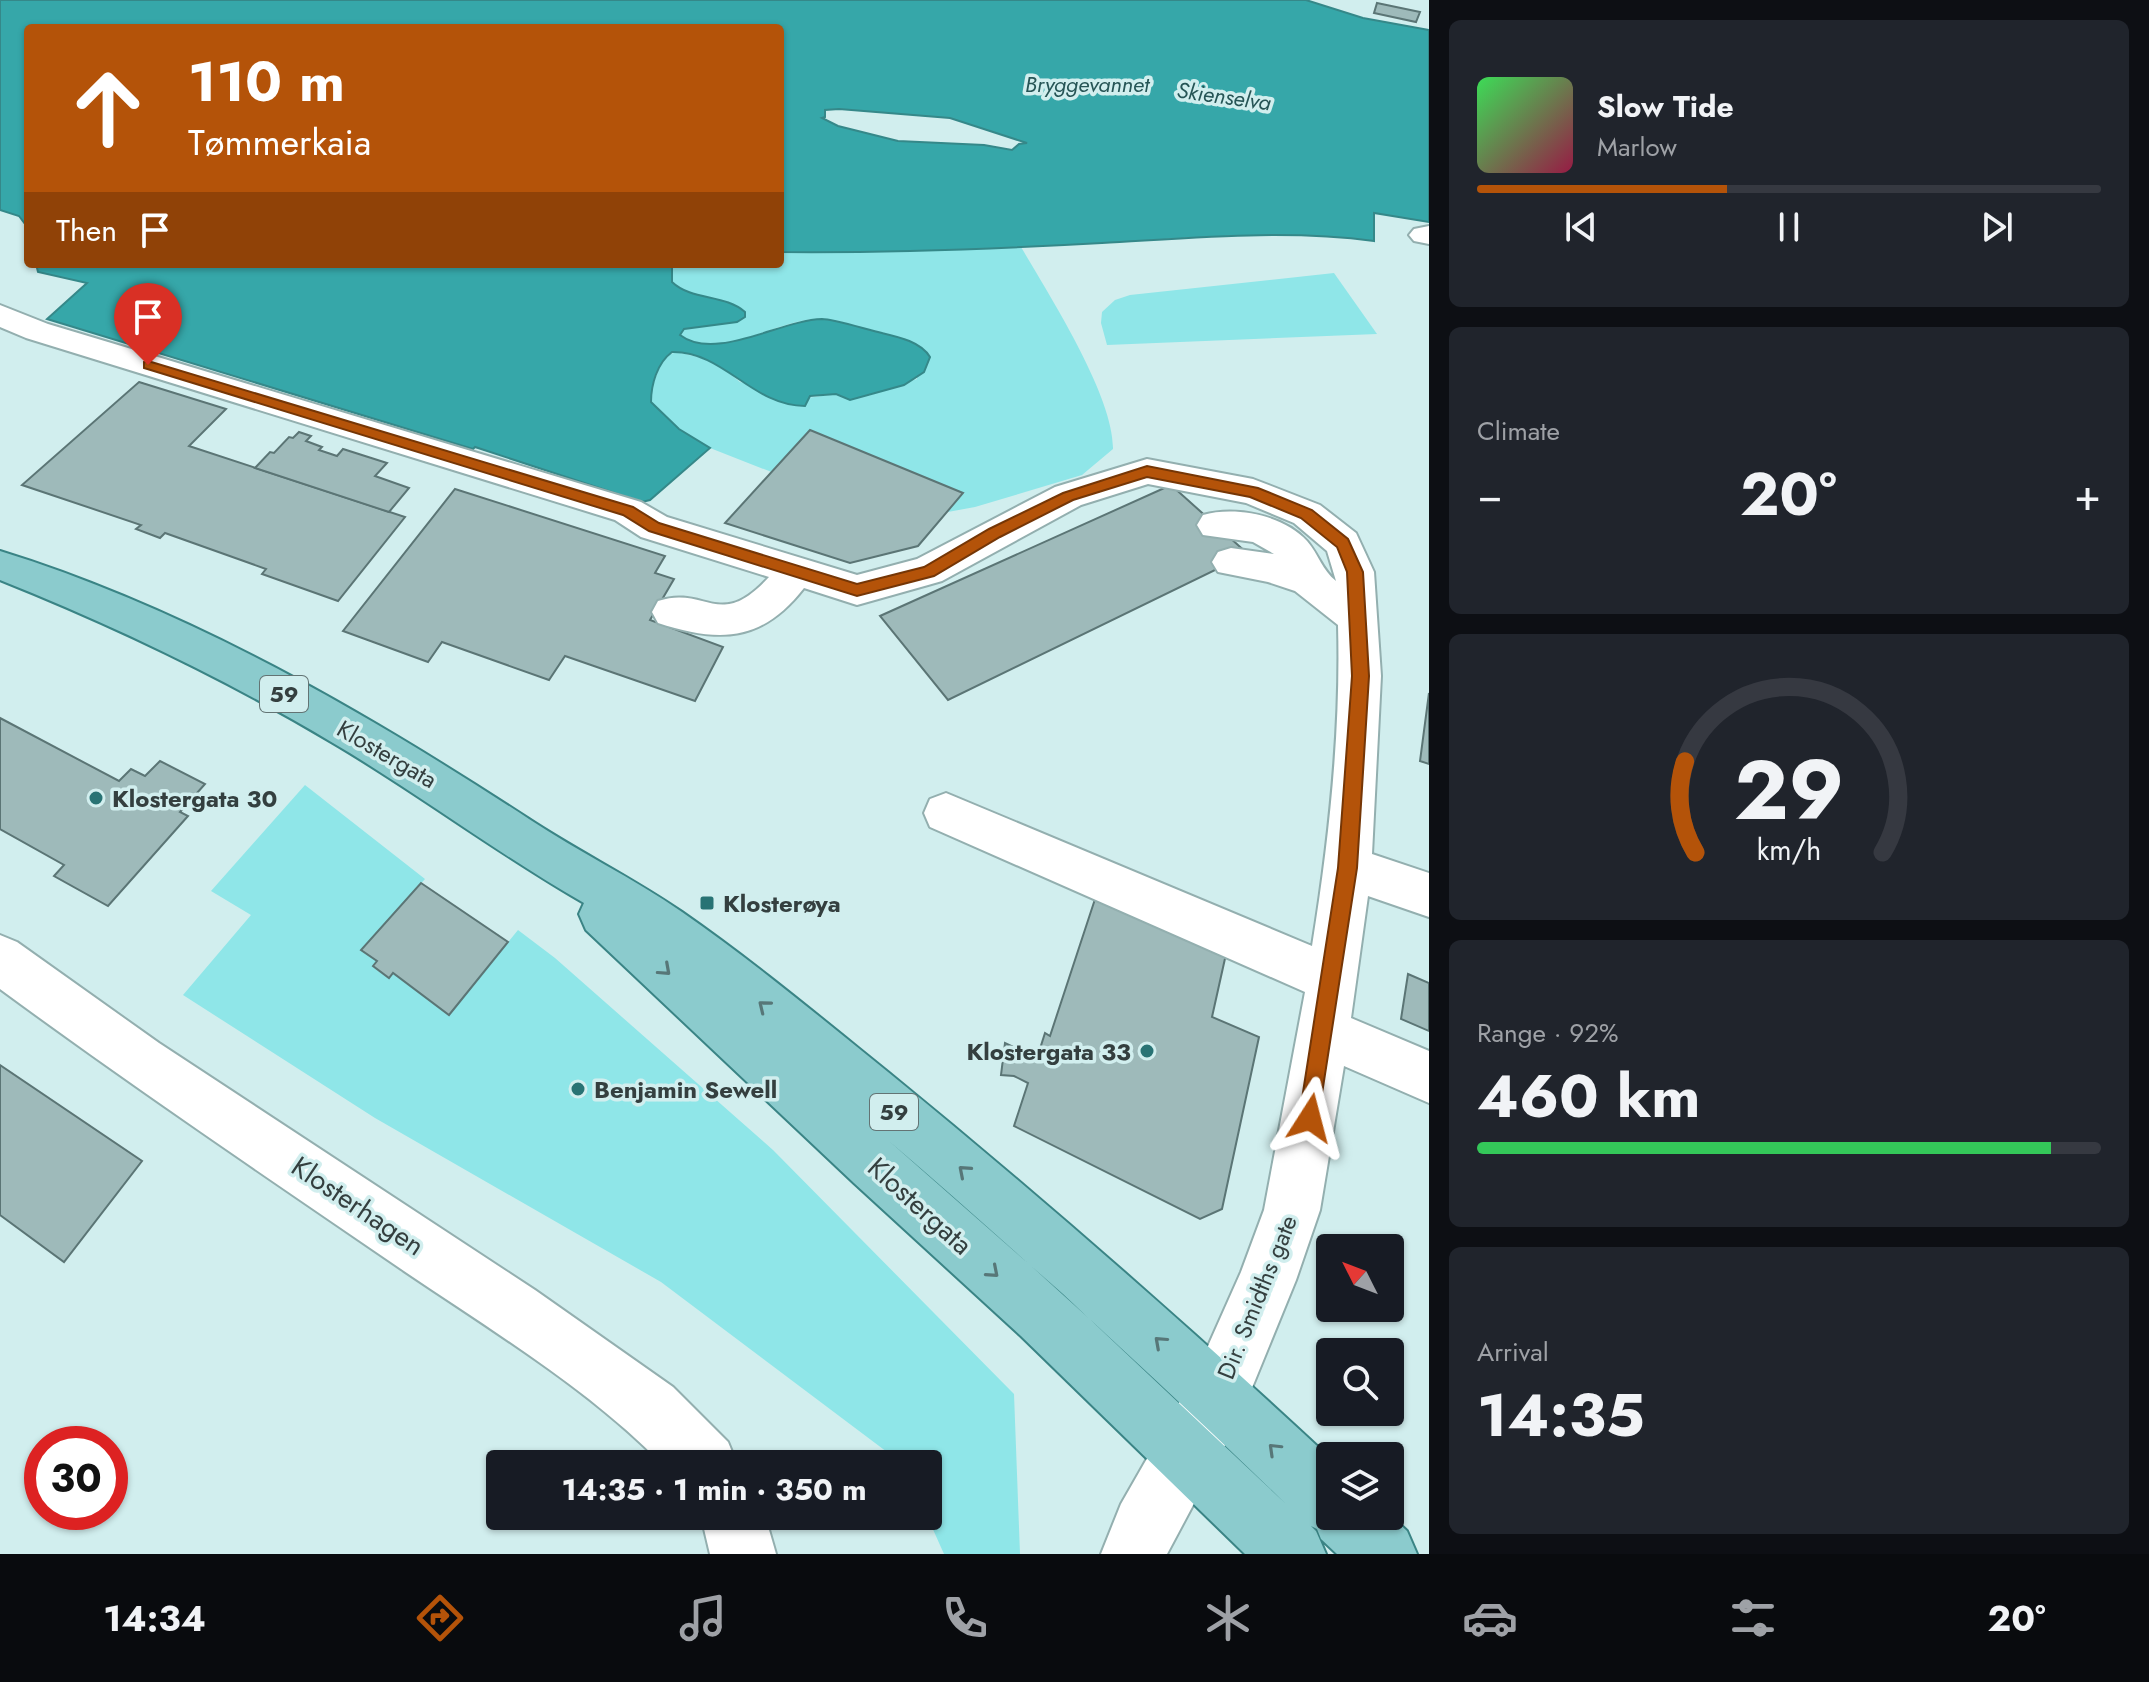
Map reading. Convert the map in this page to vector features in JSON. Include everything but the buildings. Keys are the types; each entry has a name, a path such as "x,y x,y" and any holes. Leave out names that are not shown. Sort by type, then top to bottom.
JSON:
{"main road":[{"name":"Klostergata","path":"0,565 125,614 250,674 467,800 549,857 638,909 745,990 920,1133 1218,1395 1316,1489"},
{"name":"Klostergata","path":"549,857 617,928 1042,1315 1185,1455 1293,1554"},
{"path":"1359,1530 1384,1554"}],"street":[{"path":"0,315 37,331 628,511 654,527 796,571 771,604 744,620 724,623 672,612"},
{"name":"Dir. Smidths gate","path":"796,571 857,590 928,571 1068,496 1147,483 1147,471 1253,492 1307,514 1343,543 1355,572 1360,676 1348,868 1324,1032 1292,1210 1267,1280 1218,1395 1144,1527 1134,1554"},
{"path":"1216,525 1250,525 1280,537 1304,563 1309,581"},
{"path":"1231,562 1271,568 1309,581 1358,619"},
{"path":"946,813 1332,979"},
{"path":"1348,868 1429,895"},
{"name":"Klosterhagen","path":"0,959 141,1061 514,1311 651,1409 692,1450"},
{"path":"1324,1032 1429,1077"},
{"path":"737,1530 743,1554"}],"shaded area":[{"path":"1021,247 1092,374 1110,427 1113,449 1082,475 975,507 926,516 825,493 710,448 679,429 651,402 651,390 667,355 677,352 714,361 740,382 807,398 836,394 850,400 917,379 916,345 831,320 789,324 751,337 713,345 696,343 680,335 684,329 737,322 731,304 682,292 672,282 672,268 784,268 784,252"},
{"path":"1334,273 1377,334 1107,345 1101,323 1102,312 1115,300 1130,295"},
{"path":"305,785 425,879 362,949 377,961 373,967 388,978 393,973 449,1014 518,930 555,958 773,1150 1014,1394 1020,1554 944,1554 933,1530 942,1530 942,1450 884,1450 661,1282 375,1118 183,995 251,915 211,891"}],"water":[{"name":"Bryggevannet","path":"0,0 1306,0 1363,18 1429,30 1429,222 1374,213 1374,241 1340,237 1238,236 981,249 784,252 784,24 24,24 24,223 19,216 0,210","holes":["839,109 950,118 1027,143 1019,144 1012,150 984,145 898,141 838,126 822,118 825,117 825,110"]},
{"path":"37,268 672,268 672,282 680,288 728,302 745,312 745,317 737,322 684,329 680,335 694,342 730,342 822,319 902,338 921,347 930,357 924,372 904,385 850,400 836,394 810,396 805,406 786,404 769,397 707,360 672,352 662,362 656,375 651,402 679,429 710,448 650,500 642,502 475,447 473,449 47,319 87,283 38,272"}],"place":[{"name":"Klostergata 30","path":"96,798"},
{"name":"Klosterøya","path":"707,903"},
{"name":"Klostergata 33","path":"1147,1051"},
{"name":"Benjamin Sewell","path":"578,1089"}],"route":[{"path":"148,365 628,511 654,527 857,590 928,571 1068,496 1147,471 1253,492 1307,514 1343,543 1355,572 1360,676 1348,868 1310,1118"}],"water label":[{"name":"Skienselva","path":"1224,96"}]}
